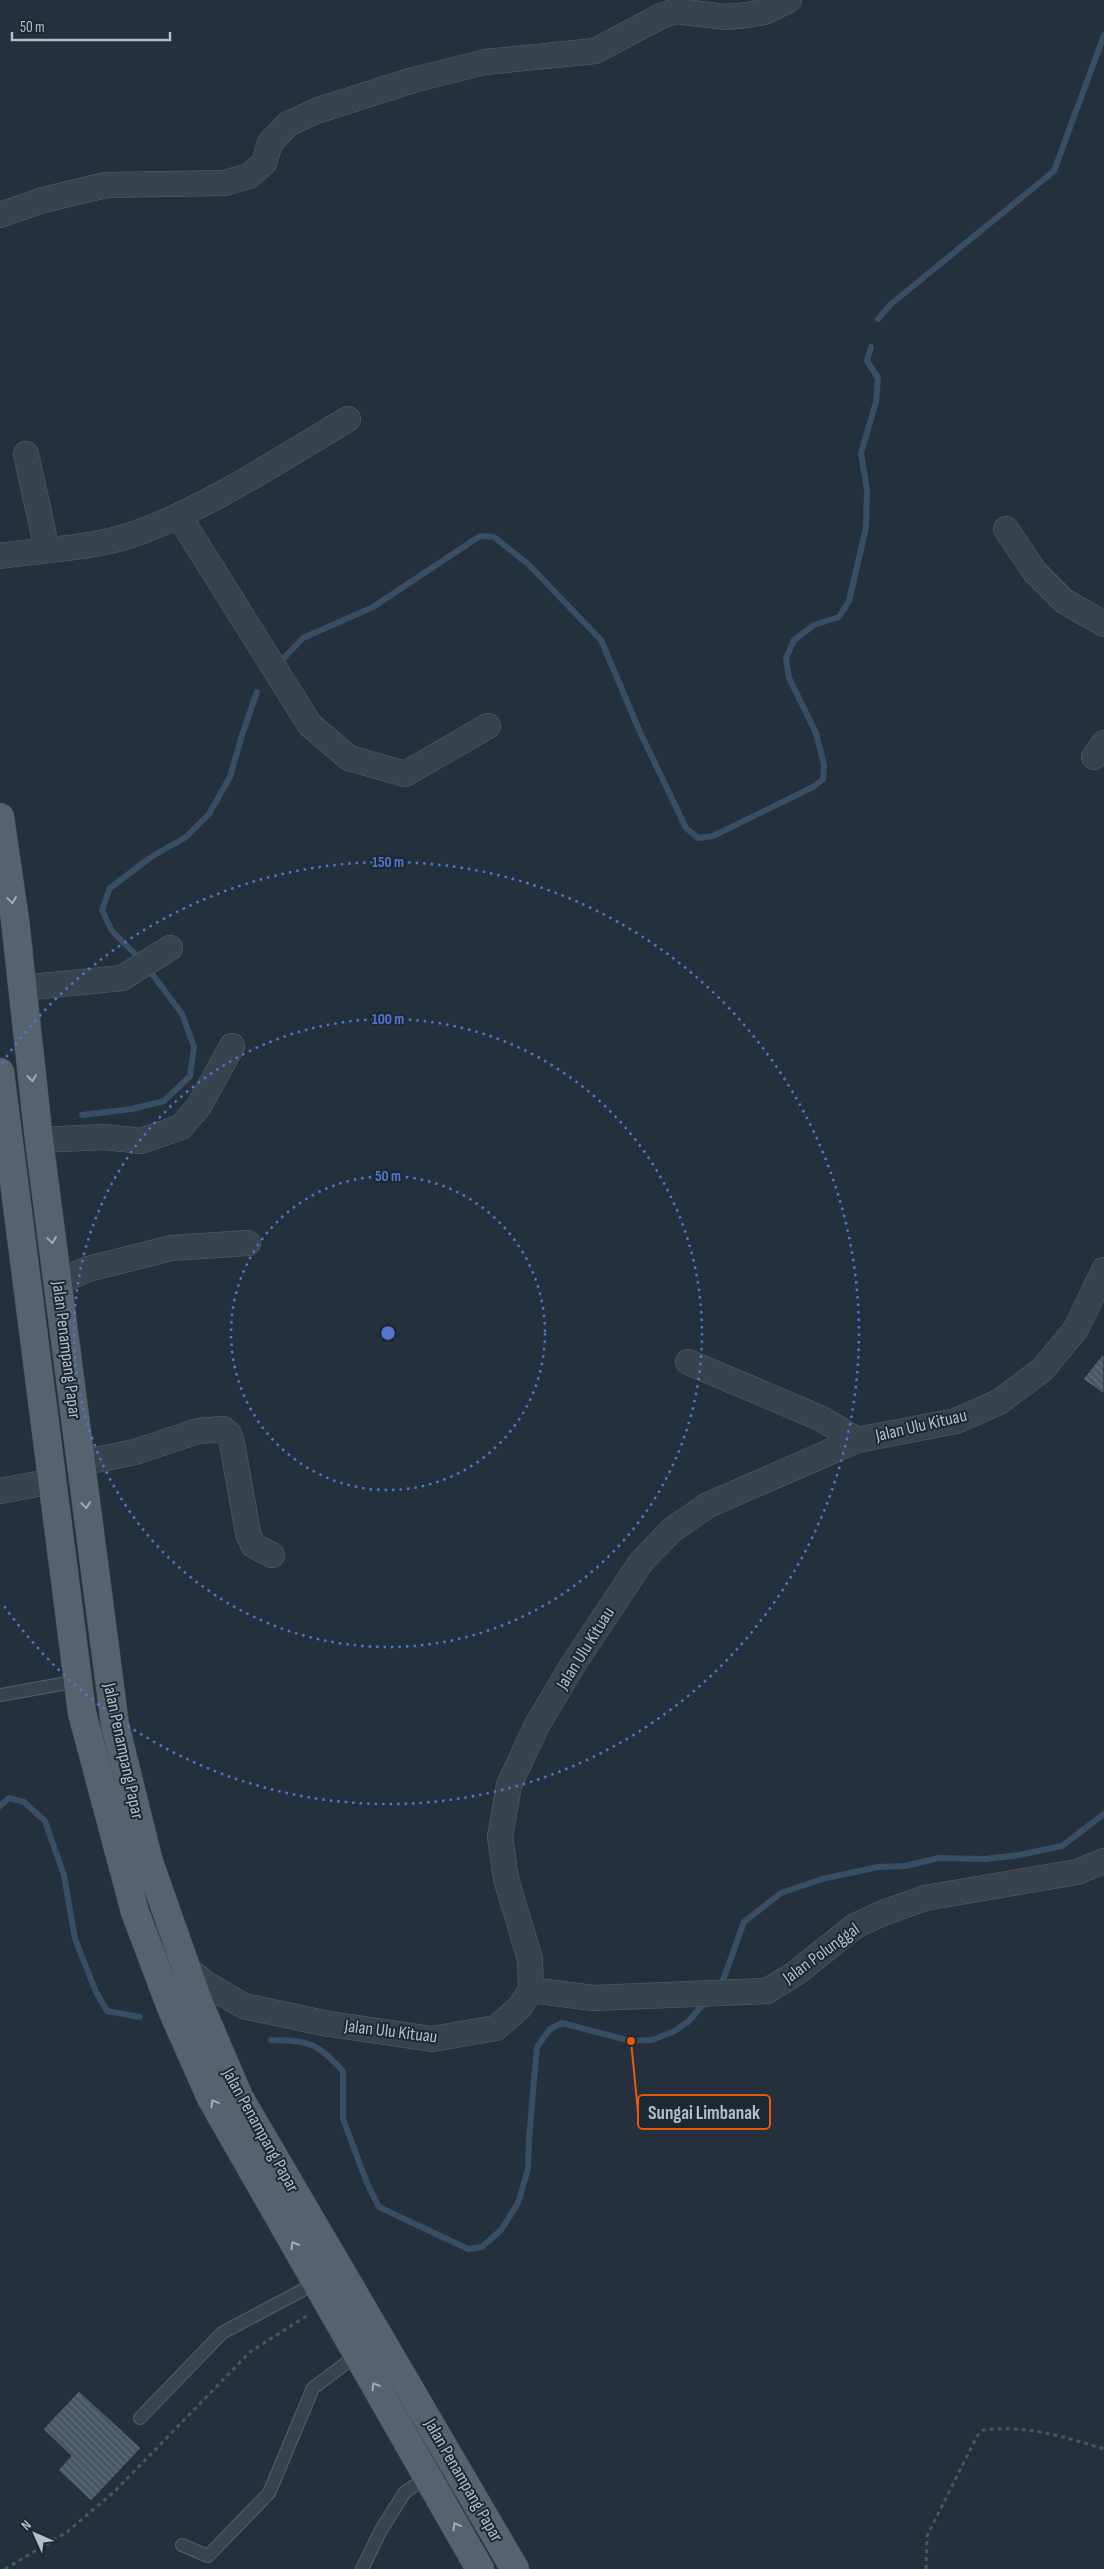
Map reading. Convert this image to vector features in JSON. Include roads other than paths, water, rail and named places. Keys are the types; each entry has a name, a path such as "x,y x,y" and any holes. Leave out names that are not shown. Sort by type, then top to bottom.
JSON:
{"main road":[{"name":"Jalan Penampang Papar","path":"0,817 39,1140 115,1725 149,1862 186,1968 239,2097 516,2569"},
{"path":"0,1059 6,1060 14,1056 26,1020"},
{"name":"Jalan Penampang Papar","path":"1,1088 82,1713 135,1912 172,2010 211,2098 321,2293 429,2476 480,2569"}],"street":[{"path":"0,215 43,200 106,185 224,183 250,176 264,163 270,142 288,124 316,111 412,80 485,62 595,51 661,16 676,11 726,16 747,15 764,12 789,0"},
{"path":"0,556 47,549 90,546 134,535 179,516 348,419"},
{"path":"26,454 47,549"},
{"path":"179,516 310,725 349,758 405,774 488,726"},
{"path":"1006,529 1035,572 1064,601 1104,624"},
{"path":"22,988 122,978 170,948"},
{"path":"39,1140 104,1137 141,1141 181,1127 199,1106 232,1046"},
{"path":"58,1282 88,1269 170,1248 248,1243"},
{"name":"Jalan Ulu Kituau","path":"186,1968 206,1984 244,2006 323,2023 432,2040 496,2028 520,2008 532,1990 530,1959 506,1879 500,1837 510,1785 537,1725 572,1666 641,1562 672,1530 708,1505 857,1440 956,1421 999,1402 1043,1370 1076,1329 1104,1270"},
{"path":"688,1362 820,1418 857,1440"},
{"path":"81,1463 135,1452 198,1430 222,1429 229,1434 232,1443 248,1533 253,1545 272,1555"},
{"path":"0,1491 53,1481"},
{"name":"Jalan Polunggal","path":"532,1990 593,1998 741,1993 766,1990 796,1973 855,1926 883,1913 925,1898 1077,1872 1104,1862"},
{"path":"214,2039 220,2018 230,2011 244,2006"}],"lane":[{"path":"0,1695 78,1681"},
{"path":"140,2418 222,2334 321,2293"},
{"path":"182,2545 208,2556 268,2492 313,2388 357,2355"},
{"path":"362,2569 381,2530 405,2492 429,2476"}],"waterway":[{"path":"878,319 891,304 1054,171 1104,35"},
{"path":"281,661 303,638 373,607 480,536 494,537 529,565 601,640 640,732 686,828 698,838 713,836 813,787 823,779 824,765 816,733 789,678 786,658 794,640 814,625 839,617 849,601 866,528 867,490 861,453 876,402 878,378 867,361 871,347"},
{"path":"134,953 112,931 102,910 110,888 151,857 186,837 209,814 230,777 257,692"},
{"path":"82,1115 132,1109 164,1101 190,1076 194,1047 182,1014 153,975"},
{"path":"0,1806 9,1798 24,1802 45,1821 64,1875 75,1939 96,1992 107,2011 140,2017"},
{"path":"718,1986 723,1980 744,1922 781,1893 822,1879 878,1867 905,1866 939,1858 985,1859 1019,1855 1062,1846 1104,1814"},
{"path":"271,2040 295,2041 312,2045 326,2054 343,2071 343,2119 367,2183 379,2207 468,2249 482,2247 501,2230 518,2203 528,2169 537,2047 550,2029 562,2023 631,2041 652,2040 675,2031 689,2021 707,2000"}],"place":[{"name":"Sungai Limbanak","path":"631,2041"}]}
